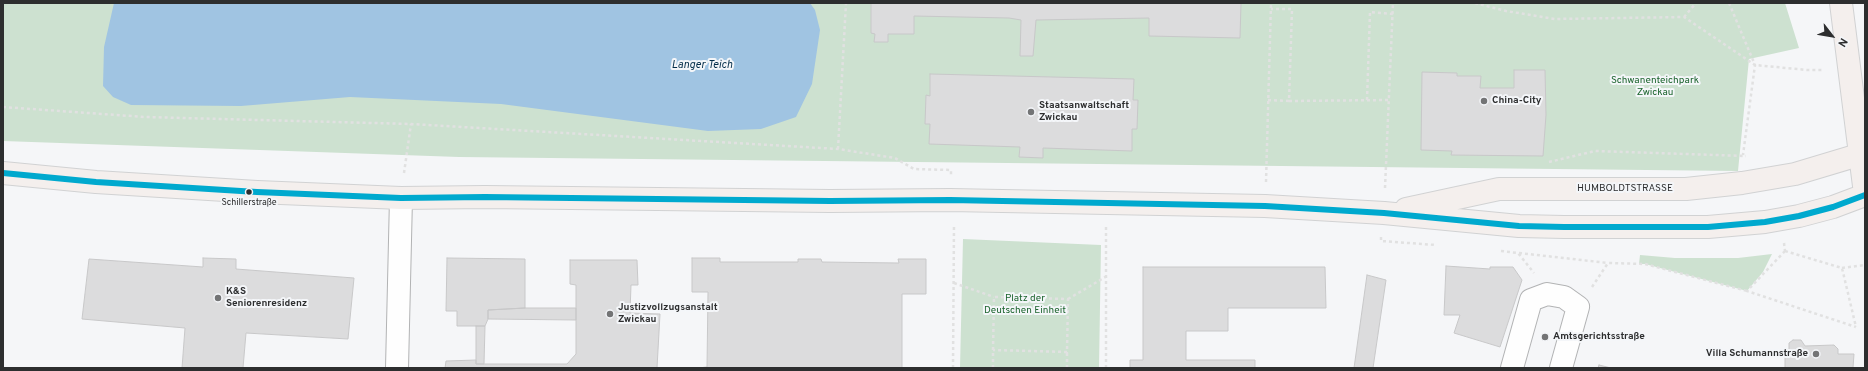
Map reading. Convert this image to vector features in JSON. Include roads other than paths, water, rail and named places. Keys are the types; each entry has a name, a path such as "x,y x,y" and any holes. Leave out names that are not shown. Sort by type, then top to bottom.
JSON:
{"main road":[{"path":"1841,3 1862,154 1865,194"},
{"name":"HUMBOLDTSTRASSE","path":"1384,214 1499,189 1686,189 1742,183 1795,174 1862,154"},
{"name":"HUMBOLDTSTRASSE","path":"3,173 135,184 401,198 485,197 830,201 950,200 1265,206 1384,214 1519,226 1708,227 1765,222 1799,216 1833,207 1865,194"}],"street":[{"path":"397,368 401,198"},
{"path":"1512,368 1531,300 1547,294 1564,297 1578,307 1561,368"}],"water":[{"name":"Langer Teich","path":"114,3 810,3 815,10 820,30 812,84 796,117 761,129 708,131 501,104 350,97 241,106 131,105 113,97 103,86 104,47"}],"place":[{"name":"China-City","path":"1484,101"},
{"name":"Staatsanwaltschaft Zwickau","path":"1031,112"},
{"name":"Schillerstraße","path":"249,192"},
{"name":"K&S Seniorenresidenz","path":"218,298"},
{"name":"Justizvollzugsanstalt Zwickau","path":"610,314"},
{"name":"Amtsgerichtsstraße","path":"1545,337"},
{"name":"Villa Schumannstraße","path":"1816,354"}],"park label":[{"name":"Schwanenteichpark Zwickau","path":"1655,86"},
{"name":"Platz der Deutschen Einheit","path":"1025,304"}]}
